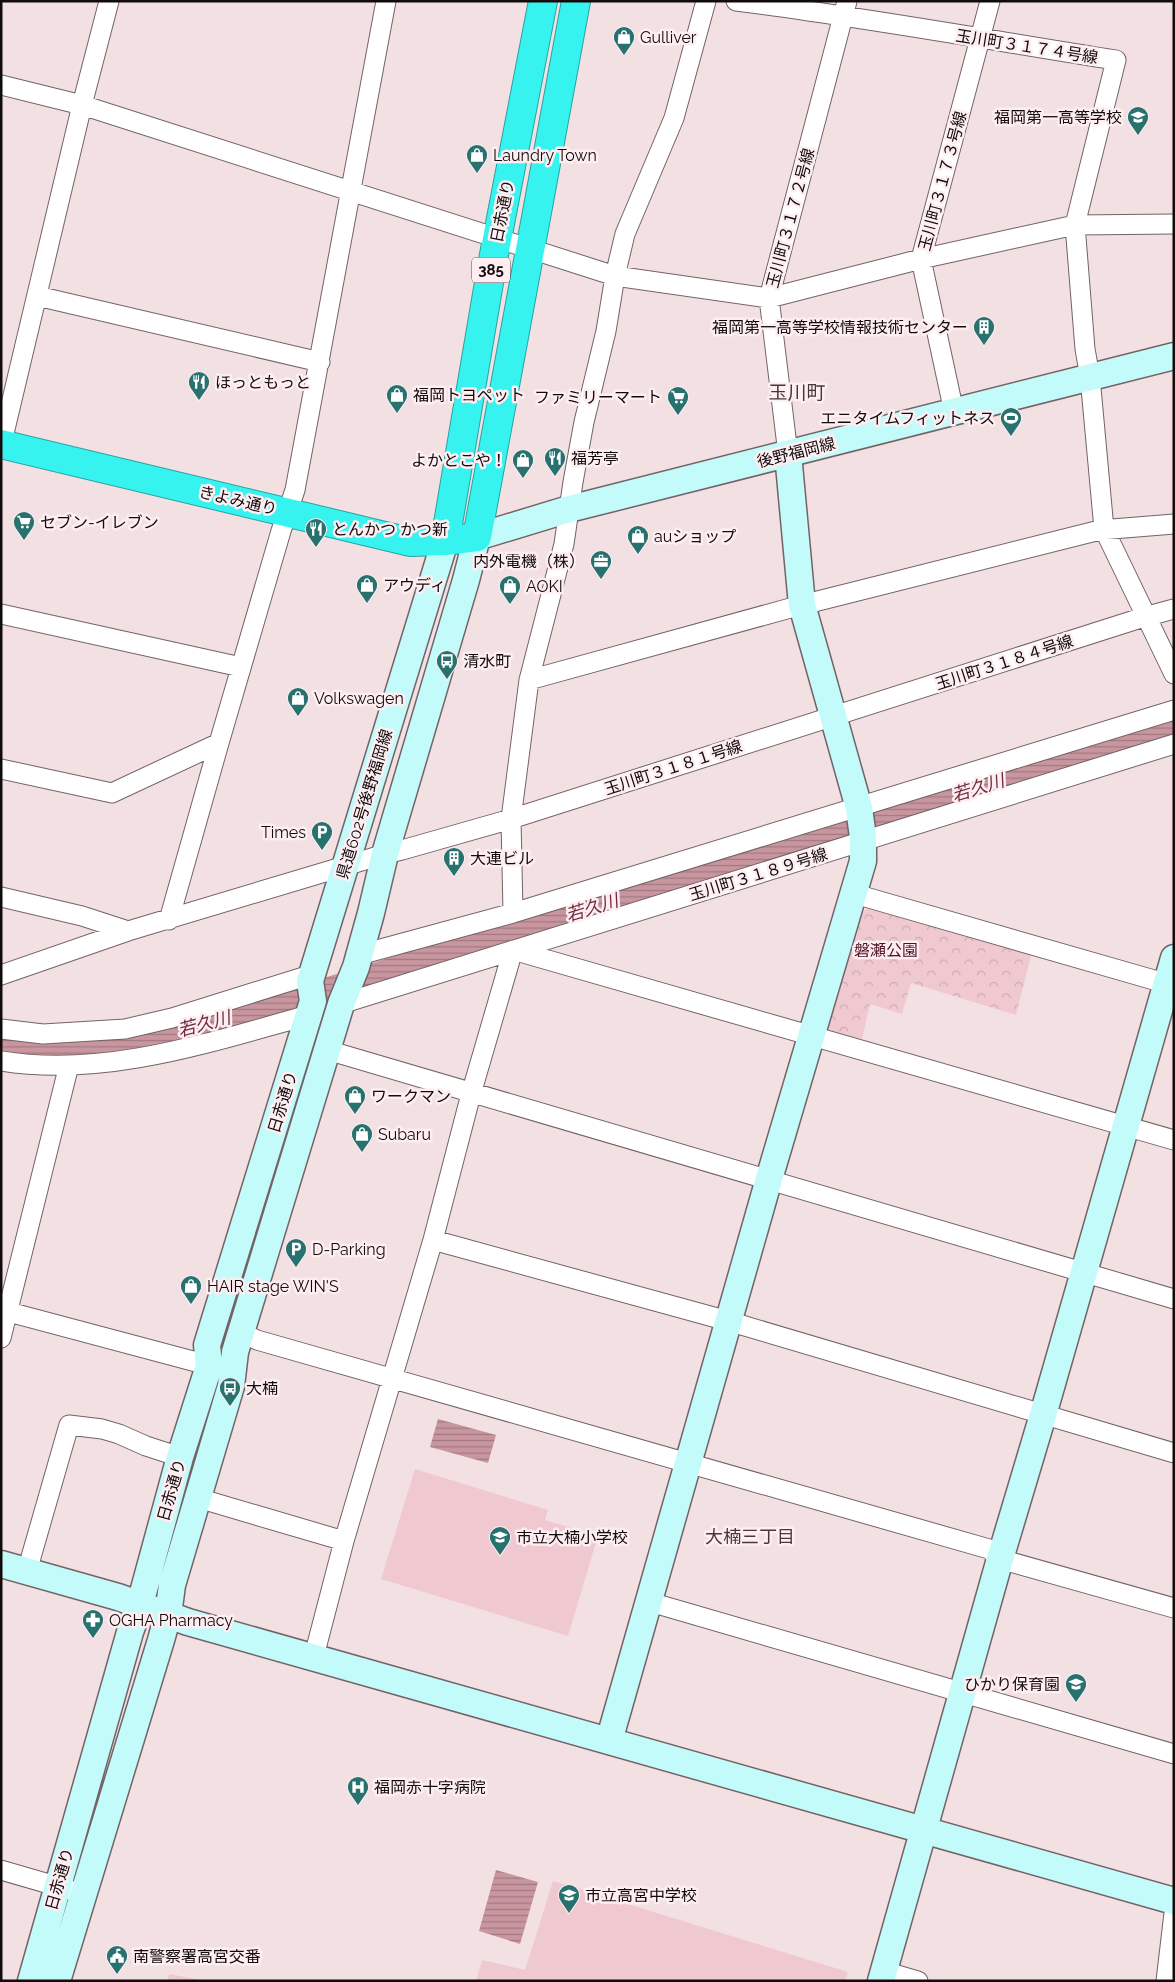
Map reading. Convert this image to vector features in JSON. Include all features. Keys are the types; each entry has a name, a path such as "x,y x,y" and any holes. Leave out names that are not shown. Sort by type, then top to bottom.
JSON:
{"highway":[{"name":"日赤通り","path":"445,540 497,239 543,1"},
{"name":"385","path":"477,536 576,1"},
{"name":"きよみ通り","path":"2,445 287,511 410,542 477,536"}],"main road":[{"name":"後野福岡線","path":"477,536 568,509 1174,356"},
{"path":"609,1741 810,1036 855,894 863,861 863,839 859,808 802,605 788,454"},
{"name":"県道602号後野福岡線","path":"342,1004 358,961 372,913 385,854 477,536"},
{"name":"県道602号後野福岡線","path":"311,993 360,813 436,574 445,540"},
{"path":"883,1976 1124,1126 1172,974"},
{"name":"日赤通り","path":"30,1981 130,1632 140,1604 180,1457 209,1366 208,1345 311,993"},
{"name":"日赤通り","path":"57,1981 168,1615 172,1585 234,1372 236,1352 342,1004"},
{"path":"1,1564 140,1604 188,1622 314,1656 1174,1901"}],"street":[{"path":"2,445 82,105 109,1"},
{"path":"169,920 241,667 287,511 295,490 352,193 386,1"},
{"path":"514,913 511,819 529,680 564,544 568,509 584,422 606,331 615,276 625,234 674,118 706,1"},
{"name":"玉川町３１７４号線","path":"736,1 845,8 981,39 1116,60 1075,225 1085,349 1090,377 1104,529"},
{"name":"玉川町３１７３号線","path":"954,412 921,259 990,1"},
{"name":"玉川町３１７２号線","path":"788,454 769,298 845,8"},
{"path":"1,86 82,105 615,276 769,298 921,259 1075,225 1174,224"},
{"path":"37,296 320,362"},
{"path":"529,680 802,605 1104,529 1174,524"},
{"path":"1104,529 1174,674"},
{"name":"玉川町３１８４号線","path":"834,716 1174,609"},
{"path":"1,614 241,667"},
{"name":"玉川町３１８９号線","path":"358,961 1174,710"},
{"name":"玉川町３１８１号線","path":"1,975 128,931 385,854 511,819 834,716"},
{"path":"1,769 112,794 219,743"},
{"name":"玉川町３１８９号線","path":"342,1004 863,839 1174,744"},
{"path":"855,894 1154,980 1172,974"},
{"path":"1,897 82,916 128,931"},
{"path":"314,1656 344,1541 433,1240 471,1094 513,950 1174,1140"},
{"path":"1,1029 42,1034 124,1029 311,993"},
{"path":"1,1061 69,1065 120,1060 188,1048 311,993"},
{"path":"327,1050 471,1094 769,1179 1174,1299"},
{"path":"1,1338 5,1311 69,1065"},
{"path":"433,1240 728,1321 1174,1453"},
{"path":"5,1311 234,1372"},
{"path":"242,1333 257,1340 989,1549 1000,1558 1174,1608"},
{"path":"27,1571 69,1425 119,1434 146,1446 180,1457"},
{"path":"198,1498 344,1541"},
{"path":"650,1602 1174,1754"},
{"path":"1,1870 56,1887 84,1893"},
{"path":"1166,1981 1174,1913"},
{"path":"883,1976 918,1981"}],"green space":[{"name":"磐瀬公園","path":"873,903 1033,948 1016,1015 911,983 902,1014 870,1004 862,1039 821,1029 852,921"},
{"path":"415,1469 548,1510 545,1520 598,1536 568,1636 381,1579"},
{"name":"市立高宮中学校","path":"553,1881 848,1972 845,1981 476,1981 482,1960 525,1970"},
{"path":"170,1974 204,1981 166,1981"}],"water":[{"name":"若久川","path":"1174,716 1174,741 279,1017 129,1055 1,1057 1,1032 43,1036 275,993"},
{"path":"438,1419 496,1435 488,1463 430,1447"},
{"path":"496,1870 538,1882 520,1944 479,1931"}],"place":[{"name":"Gulliver","path":"624,56"},
{"name":"福岡第一高等学校","path":"1138,136"},
{"name":"Laundry Town","path":"477,174"},
{"name":"福岡第一高等学校情報技術センター","path":"984,346"},
{"name":"ほっともっと","path":"199,401"},
{"name":"福岡トヨペット","path":"397,414"},
{"name":"ファミリーマート","path":"678,416"},
{"name":"エニタイムフィットネス","path":"1011,437"},
{"name":"福芳亭","path":"555,477"},
{"name":"よかとこや！","path":"523,479"},
{"name":"セブン-イレブン","path":"24,541"},
{"name":"とんかつ かつ新","path":"316,548"},
{"name":"auショップ","path":"638,555"},
{"name":"内外電機（株）","path":"601,580"},
{"name":"アウディ","path":"367,604"},
{"name":"AOKI","path":"510,605"},
{"name":"清水町","path":"447,680"},
{"name":"Volkswagen","path":"298,717"},
{"name":"Times","path":"322,851"},
{"name":"大連ビル","path":"454,877"},
{"name":"ワークマン","path":"355,1115"},
{"name":"Subaru","path":"362,1153"},
{"name":"D-Parking","path":"296,1268"},
{"name":"HAIR stage WIN'S","path":"191,1305"},
{"name":"大楠","path":"230,1407"},
{"name":"市立大楠小学校","path":"500,1556"},
{"name":"OGHA Pharmacy","path":"93,1639"},
{"name":"ひかり保育園","path":"1076,1703"},
{"name":"福岡赤十字病院","path":"358,1806"},
{"name":"市立高宮中学校","path":"569,1914"},
{"name":"南警察署高宮交番","path":"117,1975"}],"district":[{"name":"玉川町","path":"797,392"},
{"name":"大楠三丁目","path":"750,1537"}]}
